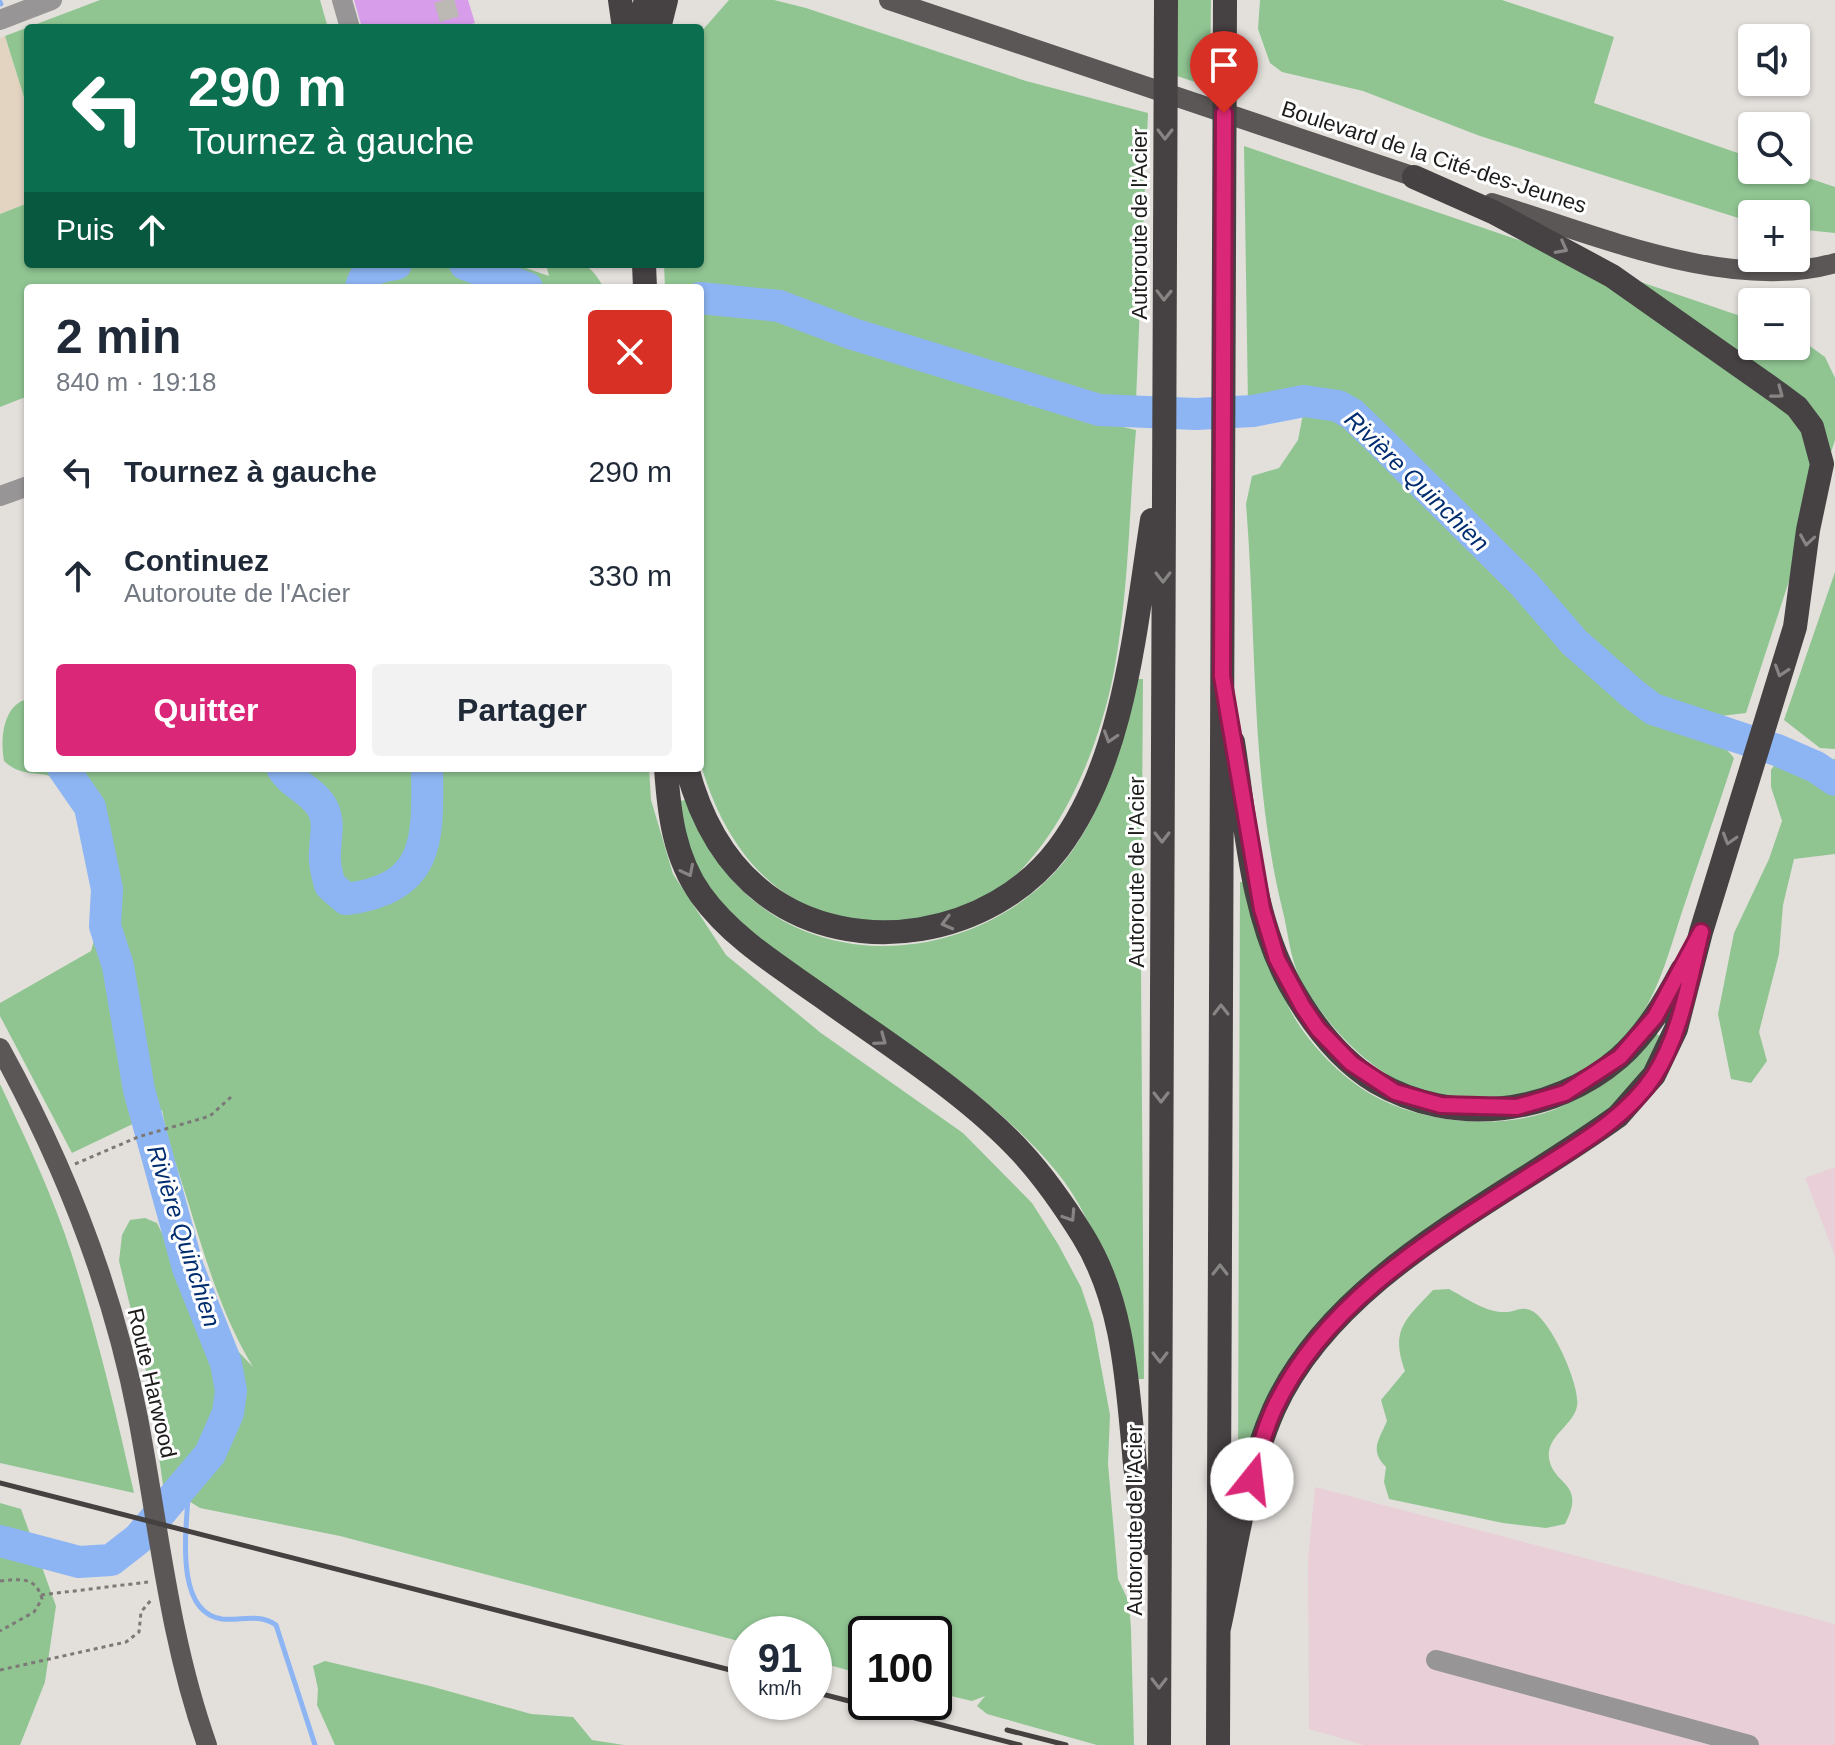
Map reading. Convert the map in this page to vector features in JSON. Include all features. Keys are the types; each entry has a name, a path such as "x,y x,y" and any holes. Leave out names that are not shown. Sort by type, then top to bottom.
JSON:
{"highway":[{"path":"620,0 623,24"},
{"path":"639,24 646,0"},
{"path":"660,24 666,0"},
{"name":"Autoroute de l'Acier","path":"1159,1745 1166,0"},
{"path":"1218,1745 1225,0"},
{"path":"1219,1628 1252,1479 1267,1428 1287,1385 1302,1363 1335,1323 1391,1269 1596,1132 1632,1103 1654,1075 1676,1029 1701,932 1795,627 1808,530 1821,479 1822,464 1812,427 1797,407 1781,395 1636,291 1493,212 1414,177"},
{"path":"688,772 702,814 727,856 764,894 809,919 857,930 912,931 961,919 1008,896 1059,847 1082,807 1112,734 1129,662 1164,436"},
{"path":"1222,676 1255,882 1277,959 1318,1029 1351,1063 1395,1092 1441,1105 1494,1108 1541,1102 1573,1089 1602,1072 1639,1038 1666,1000 1701,932"},
{"path":"666,772 672,826 678,850 700,893 718,916 756,949 990,1122 1045,1180 1085,1239 1109,1294 1122,1343 1134,1456 1160,1621"}],"main road":[{"name":"Boulevard de la Cité-des-Jeunes","path":"889,0 1487,202 1707,266 1795,272 1835,263"},
{"name":"Route Harwood","path":"0,1048 61,1170 109,1302 138,1415 165,1587 180,1656 207,1745"}],"street":[{"path":"0,20 52,0"},
{"path":"342,0 349,24"},
{"path":"0,496 24,487"},
{"path":"1436,1660 1749,1745"}],"path":[{"path":"61,1170 138,1137 210,1116 231,1097"},
{"path":"0,1581 27,1579 36,1585 41,1595 40,1604 34,1612 0,1631"},
{"path":"41,1595 165,1587"},
{"path":"0,1670 126,1642 139,1632 145,1605 165,1587"}],"shaded area":[{"path":"5,36 24,97 24,205 0,214 0,38"},
{"path":"1835,1167 1835,1256 1805,1178"},
{"path":"1315,1487 1835,1624 1835,1745 1364,1745 1309,1729 1308,1560"}],"green space":[{"path":"100,0 320,0 327,24 37,24"},
{"path":"729,0 774,0 1026,81 1148,113 1136,401 1108,402 1049,386 1028,405 1136,430 1123,611 1114,671 1101,724 1068,804 1037,852 1001,887 980,900 934,916 910,920 861,920 811,907 787,894 766,878 732,836 703,772 704,305 752,319 746,297 704,294 704,284 665,284 664,268 704,268 704,28"},
{"path":"1178,0 1211,0 1210,87 1177,76"},
{"path":"1260,0 1502,0 1614,37 1594,103 1738,153 1738,184 1810,184 1810,178 1835,187 1835,233 1810,230 1810,200 1738,200 1738,218 1480,136 1363,91 1282,72 1270,63 1258,29"},
{"path":"24,29 24,97 5,36"},
{"path":"1244,146 1738,315 1738,360 1810,360 1810,346 1825,357 1835,378 1835,440 1746,713 1721,716 1680,711 1673,731 1714,735 1734,758 1666,962 1633,1028 1614,1049 1562,1080 1532,1091 1501,1097 1440,1096 1413,1088 1378,1069 1347,1042 1320,1010 1299,976 1272,862 1265,811 1256,709 1246,504 1252,476 1279,468 1298,440 1307,393 1273,397 1248,405"},
{"path":"24,205 24,268 526,268 549,276 547,268 588,268 602,284 24,284 24,398 0,407 0,214"},
{"path":"1835,572 1835,749 1820,748 1784,720"},
{"path":"1137,679 1143,679 1141,971 1144,1379 1138,1379 1098,1244 1086,1218 1056,1171 1029,1141 968,1088 763,941 726,908 699,872 688,843 679,801 686,800 720,864 735,883 773,914 815,935 861,945 908,945 954,935 998,916 1037,889 1070,854 1104,792"},
{"path":"24,700 24,772 4,761 3,733 13,708"},
{"path":"1781,756 1796,757 1817,778 1835,758 1835,854 1794,859 1783,905 1779,954 1759,1032 1767,1061 1751,1083 1731,1079 1718,1014 1734,933 1769,859 1782,821 1771,787 1771,770"},
{"path":"25,772 649,772 651,800 673,874 726,955 821,1033 963,1133 1032,1203 1081,1287 1093,1323 1110,1415 1108,1464 1118,1579 1129,1602 1134,1745 1097,1745 987,1714 977,1706 985,1696 972,1701 952,1696 952,1616 848,1616 848,1670 832,1666 832,1616 728,1616 728,1638 340,1536 200,1508 163,1485 148,1379 119,1261 122,1235 130,1220 145,1218 157,1223 199,1310 253,1367 216,1289 162,1110 72,1153 0,1016 0,1003 91,951 95,934 96,884 88,851 68,789 53,777"},
{"path":"1240,882 1247,882 1281,989 1304,1032 1326,1058 1352,1081 1401,1108 1423,1115 1472,1122 1521,1119 1544,1113 1589,1091 1655,1033 1663,1038 1624,1100 1383,1261 1322,1319 1245,1464 1238,1464"},
{"path":"0,1084 65,1233 106,1373 134,1493 0,1463"},
{"path":"1449,1289 1491,1310 1530,1310 1538,1315 1555,1338 1577,1396 1575,1413 1549,1450 1552,1467 1571,1492 1571,1510 1565,1524 1546,1528 1503,1523 1389,1499 1384,1482 1386,1467 1377,1450 1387,1421 1381,1400 1405,1371 1399,1345 1403,1326 1433,1290"},
{"path":"0,1503 21,1509 56,1606 45,1682 20,1745 0,1745"},
{"path":"325,1661 531,1714 573,1717 592,1740 624,1745 335,1745 317,1705 318,1689 313,1666"}],"building":[{"path":"354,0 468,0 475,23 472,24 361,24"}],"waterway":[{"name":"Rivière Quinchien","path":"362,284 365,277 378,268"},
{"name":"Rivière Quinchien","path":"475,268 517,284"},
{"name":"Rivière Quinchien","path":"704,298 779,306 853,334 1099,410 1196,414 1253,411 1304,401 1338,406 1352,414 1381,442 1524,584 1574,642 1633,694 1653,709 1777,750 1816,767 1835,780"},
{"name":"Rivière Quinchien","path":"0,1541 79,1562 111,1560 138,1539 210,1454 228,1413 231,1391 226,1363 188,1268 139,1090 118,966 105,926 107,889 90,807 66,772"},
{"name":"Rivière Quinchien","path":"285,772 323,809 327,825 325,865 330,885 346,899 374,893 395,884 409,872 419,856 424,838 427,772"},
{"path":"189,1482 186,1562 195,1600 206,1613 222,1619 256,1618 276,1625 315,1745"}],"tunnel":[{"path":"444,0 451,24"}],"railway":[{"path":"0,1483 728,1669"},
{"path":"832,1697 1020,1745"},
{"path":"1007,1730 1066,1745"}],"route":[{"path":"1224,113 1222,676 1255,882 1277,959 1303,1007 1318,1029 1351,1063 1395,1092 1418,1101 1441,1105 1517,1107 1541,1102 1582,1085 1620,1057 1655,1017 1701,932 1676,1029 1662,1061 1644,1089 1618,1116 1429,1242 1391,1269 1361,1297 1316,1345 1287,1385 1267,1428 1252,1479"}]}
